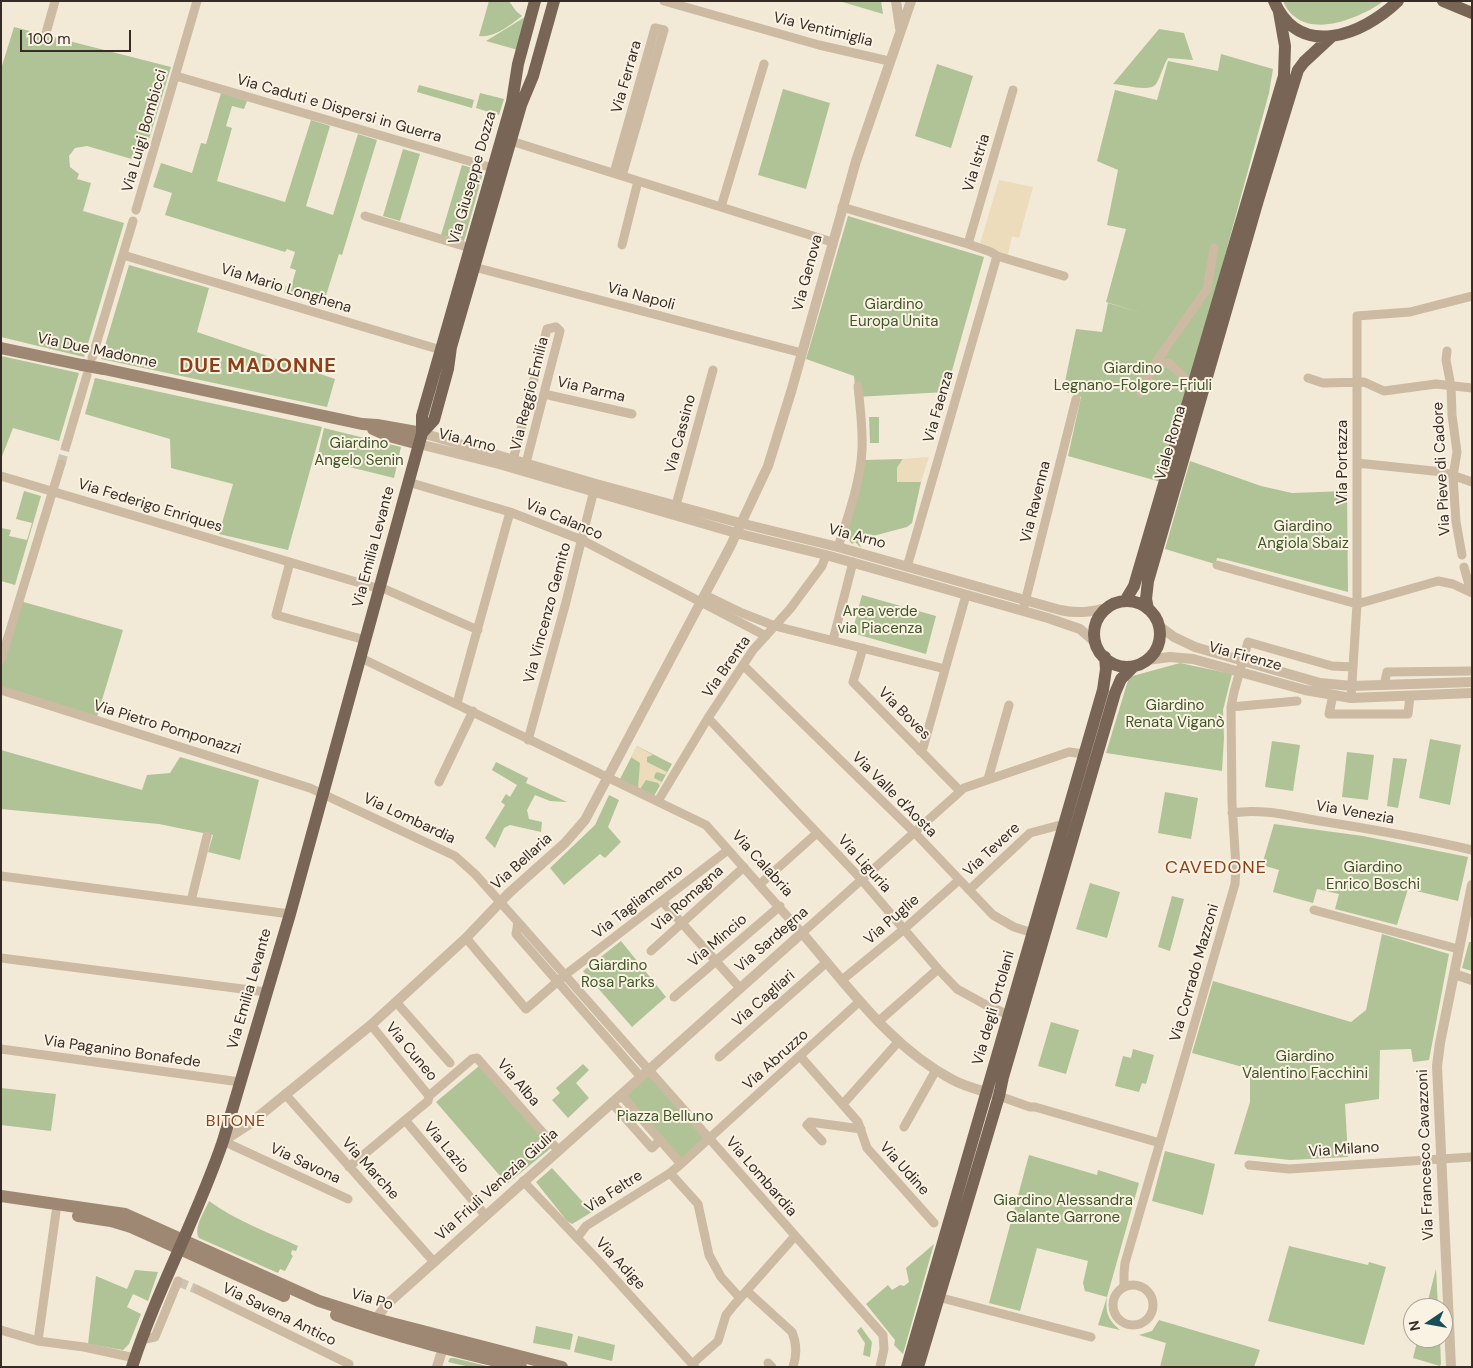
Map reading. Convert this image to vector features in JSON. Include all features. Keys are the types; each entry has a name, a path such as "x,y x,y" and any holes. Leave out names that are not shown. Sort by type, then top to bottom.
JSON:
{"main road":[{"path":"1277,7 1294,29 1320,37 1331,37 1365,24 1381,15 1398,1"},
{"path":"1443,1 1472,13"},
{"path":"1464,1 1472,5"},
{"name":"Via Giuseppe Dozza","path":"421,439 434,420 448,369 443,353 470,248 512,102 518,64 534,2"},
{"name":"Via Giuseppe Dozza","path":"421,439 422,416 474,267 521,105 530,83 554,4"},
{"name":"Viale Roma","path":"1148,609 1146,599 1148,580 1253,198 1284,76 1285,46 1277,7"},
{"name":"Viale Roma","path":"1126,601 1134,586 1193,386 1253,198 1298,70 1309,56 1331,37"},
{"name":"Via Due Madonne","path":"1,348 362,424 377,425 421,439"},
{"name":"Via Emilia Levante","path":"133,1363 141,1340 174,1279 180,1244 216,1162 223,1141 290,914 421,439"},
{"path":"1126,601 1134,602 1148,609 1155,616 1159,626 1159,643 1156,650 1147,660 1134,666 1118,665 1105,657 1096,643 1098,619 1109,607 1126,601"},
{"name":"Via degli Ortolani","path":"918,1367 993,1094 1009,1015 1106,679 1105,657"},
{"name":"Via degli Ortolani","path":"908,1367 993,1094 1003,1077 1115,693 1125,673 1134,666"},
{"path":"1,1196 125,1214 180,1244"},
{"path":"1,1205 56,1212 121,1224 180,1244"},
{"name":"Via Po","path":"180,1244 374,1324 521,1367"},
{"name":"Via Po","path":"444,1343 562,1367"}],"street":[{"path":"46,33 55,1"},
{"name":"Via Luigi Bombicci","path":"136,210 197,1"},
{"name":"Via Ventimiglia","path":"664,1 819,46 889,61"},
{"name":"Via Genova","path":"896,1 900,29"},
{"name":"Via Genova","path":"738,528 762,480 773,452 856,161 911,1"},
{"path":"534,2 554,4"},
{"name":"Via Ferrara","path":"655,28 664,30 618,175 655,28"},
{"path":"721,207 764,64"},
{"name":"Via Caduti e Dispersi in Guerra","path":"176,76 493,168"},
{"name":"Via Istria","path":"968,244 1014,90"},
{"path":"511,141 832,242"},
{"path":"622,245 638,181"},
{"path":"842,207 968,244 997,256 1064,276"},
{"path":"365,216 470,248"},
{"path":"66,446 87,366 133,221"},
{"path":"1141,393 1154,365 1207,289 1214,248"},
{"name":"Via Mario Longhena","path":"123,255 443,353"},
{"name":"Via Faenza","path":"908,567 997,256"},
{"name":"Via Napoli","path":"474,267 802,353"},
{"name":"Via Portazza","path":"1351,698 1357,604 1358,316 1410,312 1472,296"},
{"name":"Via Reggio Emilia","path":"514,460 547,329 556,327 560,331 526,463"},
{"name":"Via Pieve di Cadore","path":"1447,351 1446,360 1451,386 1452,415 1457,452 1453,476 1456,522 1462,555"},
{"name":"Viale Roma","path":"1154,365 1169,363 1193,386"},
{"name":"Via Cassino","path":"676,505 713,370"},
{"path":"1308,378 1323,383 1369,383 1374,388 1384,391 1436,384 1472,388"},
{"path":"838,547 853,496 862,450 862,422 858,386"},
{"name":"Via Parma","path":"544,394 632,414"},
{"name":"Via Ravenna","path":"1024,605 1076,399"},
{"name":"Via Arno","path":"421,439 526,463 595,488 676,505 738,528 838,547 908,567 1024,605 1048,618 1080,629 1096,643"},
{"name":"Via Arno","path":"421,439 499,464 595,488 966,594 1074,613 1093,612 1109,607"},
{"path":"1357,463 1443,472 1472,482"},
{"path":"1,660 61,464"},
{"name":"Via Federigo Enriques","path":"1,476 380,588 478,630"},
{"name":"Via Calanco","path":"408,482 510,512 582,540 702,599"},
{"name":"Via Vincenzo Gemito","path":"528,740 595,488"},
{"path":"457,703 510,512"},
{"name":"Via Bellaria","path":"223,1141 248,1125 371,1025 466,938 500,902 577,830 585,820 608,777 738,528"},
{"name":"Via Brenta","path":"658,801 708,718 753,650 790,609 822,566 826,555"},
{"path":"290,562 276,615 366,640"},
{"path":"833,640 853,562"},
{"path":"1217,565 1357,604 1438,581 1454,584 1471,592"},
{"path":"1464,567 1471,592"},
{"path":"920,751 923,748 966,594"},
{"path":"702,599 775,626 945,668"},
{"path":"702,599 766,636"},
{"name":"Via Firenze","path":"1159,626 1184,642 1305,690 1351,698 1472,694"},
{"name":"Via Firenze","path":"1241,666 1248,642 1332,666 1353,668"},
{"name":"Via Boves","path":"863,648 853,682 960,792"},
{"name":"Via Firenze","path":"1147,660 1179,657 1241,666 1327,684 1352,686 1472,682"},
{"name":"Via Calabria","path":"361,658 706,825 780,906 860,1002 899,1041 936,1070 955,1081 993,1094"},
{"name":"Via Valle d'Aosta","path":"743,665 914,832 993,915 1014,927 1033,933"},
{"name":"Via Corrado Mazzoni","path":"1124,1287 1125,1263 1236,884 1232,813 1232,706 1241,666"},
{"path":"1384,685 1388,672 1472,671"},
{"name":"Via Pietro Pomponazzi","path":"1,690 230,762 310,788 322,794"},
{"path":"1333,695 1330,714 1408,714 1410,696"},
{"path":"1232,706 1297,701"},
{"path":"988,779 1009,705"},
{"path":"439,782 473,711"},
{"name":"Via Liguria","path":"708,718 861,880 938,970 957,989 1009,1015"},
{"name":"Via Sardegna","path":"645,1073 964,788 1069,752 1084,754"},
{"name":"Via Lombardia","path":"322,794 455,856 475,874 518,922 516,934 562,978 645,1073 710,1139 883,1335 884,1349 880,1367"},
{"name":"Via Venezia","path":"1232,813 1248,811 1276,813 1390,832 1472,850"},
{"name":"Via Tevere","path":"969,890 1030,833 1064,824"},
{"path":"760,884 817,833"},
{"path":"192,901 207,836"},
{"name":"Via Tagliamento","path":"562,978 728,850"},
{"name":"Via Romagna","path":"651,951 744,867"},
{"path":"1,876 290,914"},
{"name":"Via Puglie","path":"842,980 903,930 959,880"},
{"name":"Via Francesco Cavazzoni","path":"1451,1367 1437,1066 1458,949 1472,885"},
{"path":"662,901 740,988"},
{"name":"Via Mincio","path":"674,997 780,906"},
{"path":"1314,910 1458,949"},
{"path":"466,938 526,1009 562,978"},
{"path":"1,958 266,992"},
{"name":"Via Cagliari","path":"720,1057 827,962"},
{"path":"879,1021 938,970"},
{"path":"1454,974 1472,980"},
{"path":"396,1002 450,1063"},
{"name":"Via Abruzzo","path":"710,1139 860,1002"},
{"name":"Via Cuneo","path":"371,1025 429,1096"},
{"path":"843,1104 899,1041"},
{"name":"Via Paganino Bonafede","path":"1,1049 240,1082"},
{"name":"Via Udine","path":"800,1056 858,1122 867,1148 934,1223"},
{"name":"Via Alba","path":"429,1096 472,1059 478,1058 558,1150"},
{"path":"904,1127 936,1070"},
{"name":"Via Friuli Venezia Giulia","path":"374,1324 386,1305 645,1073"},
{"name":"Via Marche","path":"285,1094 434,1262"},
{"path":"993,1094 1030,1107 1160,1143"},
{"path":"621,1095 680,1164"},
{"path":"349,1167 428,1101 429,1096"},
{"path":"612,1103 652,1148 660,1140"},
{"name":"Via Lazio","path":"405,1120 486,1216"},
{"path":"822,1141 806,1125 810,1122 861,1129"},
{"path":"710,1139 670,1173 698,1204 709,1255 721,1277 740,1298"},
{"name":"Via Savona","path":"223,1141 348,1199"},
{"name":"Via Milano","path":"1249,1165 1289,1169 1472,1157"},
{"name":"Via Feltre","path":"577,1238 586,1226 670,1173"},
{"name":"Via Adige","path":"523,1181 694,1365"},
{"path":"38,1340 56,1212"},
{"path":"694,1365 718,1341 726,1316 740,1298 795,1236"},
{"name":"Via Corrado Mazzoni","path":"1141,1286 1150,1294 1153,1300 1152,1312 1145,1321 1134,1325 1118,1318 1113,1301 1119,1290 1124,1287 1141,1286"},
{"name":"Via Savena Antico","path":"198,1290 350,1364"},
{"path":"748,1291 792,1332 795,1339 796,1357 793,1367"},
{"path":"938,1297 1091,1338"},
{"path":"1,1330 38,1340 84,1347 133,1363"},
{"path":"437,1367 444,1343"}],"green space":[{"path":"489,1 509,1 522,16 496,33 479,36"},
{"path":"839,1 881,1 883,14"},
{"path":"1283,1 1384,1 1359,15 1345,20 1330,24 1316,24 1303,21 1291,14"},
{"path":"525,17 518,50 486,41"},
{"path":"14,27 171,67 142,162 87,146 75,148 69,156 70,167 79,174 77,179 91,183 83,211 124,223 84,357 1,337 1,69"},
{"path":"1159,29 1184,33 1193,60 1168,58 1158,81 1153,87 1142,88 1113,84"},
{"name":"Giardino Legnano-Folgore-Friuli","path":"1221,54 1273,69 1269,93 1204,333 1161,482 1068,456 1081,397 1063,391 1076,329 1102,332 1108,303 1142,313 1106,302 1126,229 1107,225 1118,170 1097,161 1115,90 1157,100 1168,61 1218,71"},
{"path":"937,64 973,76 951,148 915,136"},
{"path":"419,85 474,100 472,108 417,92"},
{"path":"783,89 830,103 806,189 758,175"},
{"path":"221,93 247,101 244,109 232,106 226,126 232,128 217,181 285,202 311,120 330,126 306,206 333,215 358,134 377,140 342,255 339,254 323,305 284,293 286,286 291,287 296,270 290,268 295,252 287,249 285,252 165,215 172,193 153,187 161,163 192,173 201,143 206,144"},
{"path":"480,93 504,99 499,115 476,108"},
{"path":"403,149 420,154 400,221 383,216"},
{"path":"462,165 483,173 464,241 441,235"},
{"name":"Giardino Europa Unita","path":"848,216 984,257 946,392 856,397 854,376 806,359"},
{"path":"129,265 209,288 197,332 335,379 327,407 101,359"},
{"path":"1,356 79,373 59,441 13,428 1,459"},
{"path":"95,378 322,427 288,550 219,534 233,484 171,468 170,439 85,414"},
{"path":"869,417 879,417 879,443 870,443"},
{"name":"Giardino Angelo Senin","path":"324,428 401,447 394,478 317,459"},
{"path":"903,459 897,468 897,482 921,482 912,523 907,527 858,540 861,548 855,542 852,544 844,534 857,498 865,460"},
{"name":"Giardino Angiola Sbaiz","path":"1190,461 1261,486 1292,493 1347,491 1348,592 1223,559 1217,558 1215,564 1165,549"},
{"path":"24,491 41,496 15,585 1,581 1,528 11,530 9,536 27,540 32,523 16,519"},
{"name":"Area verde via Piacenza","path":"862,595 936,616 926,654 852,633"},
{"path":"20,601 123,630 96,720 1,690 1,660"},
{"name":"Giardino Renata Viganò","path":"1180,663 1232,674 1223,710 1222,771 1106,753 1129,677"},
{"path":"1430,739 1461,745 1450,805 1419,798"},
{"path":"1272,741 1300,745 1293,791 1265,787"},
{"path":"637,746 672,764 654,796 620,779"},
{"path":"1,750 142,790 147,775 170,773 180,757 259,780 240,860 208,852 213,835 159,824 1,809"},
{"path":"1347,752 1374,755 1368,800 1342,797"},
{"path":"1393,758 1407,759 1398,808 1387,806"},
{"path":"496,762 528,778 526,783 567,802 550,801 535,795 527,810 529,819 542,822 541,832 510,825 504,828 495,848 485,838 505,805 501,802 506,794 510,797 517,785 492,770"},
{"path":"1165,792 1198,798 1191,839 1158,833"},
{"path":"609,795 619,800 608,827 621,842 605,858 600,854 564,885 550,868 595,825"},
{"name":"Giardino Enrico Boschi","path":"1274,824 1363,836 1468,857 1458,901 1408,889 1397,925 1335,909 1339,894 1317,889 1313,903 1273,892 1279,870 1262,865"},
{"path":"1090,883 1120,892 1107,938 1076,929"},
{"path":"1172,896 1184,899 1170,951 1158,947"},
{"name":"Giardino Valentino Facchini","path":"1382,934 1449,954 1429,1060 1413,1062 1411,1049 1380,1050 1379,1099 1345,1104 1348,1157 1290,1160 1234,1154 1250,1102 1250,1069 1192,1053 1213,981 1351,1022 1366,1010"},
{"name":"Giardino Rosa Parks","path":"621,941 666,997 632,1027 583,971"},
{"path":"1469,942 1472,942 1472,971 1462,968"},
{"path":"1051,1022 1079,1030 1066,1074 1038,1066"},
{"path":"1133,1049 1154,1055 1146,1084 1142,1083 1139,1092 1115,1086 1123,1056 1131,1058"},
{"path":"583,1064 589,1070 576,1083 589,1098 568,1118 552,1100 560,1093 556,1088"},
{"path":"479,1066 551,1148 507,1184 436,1102"},
{"name":"Piazza Belluno","path":"649,1070 710,1139 681,1164 621,1095"},
{"path":"1,1088 56,1094 51,1131 1,1125"},
{"path":"1165,1151 1215,1164 1203,1215 1152,1201"},
{"name":"Giardino Alessandra Galante Garrone","path":"1029,1155 1097,1175 1098,1170 1139,1183 1107,1297 1085,1291 1083,1283 1088,1261 1037,1248 1020,1311 989,1303"},
{"path":"552,1168 592,1212 572,1224 567,1221 536,1182"},
{"path":"209,1201 241,1220 298,1246 296,1251 292,1250 291,1254 293,1256 285,1271 280,1269 278,1273 199,1238 198,1225"},
{"path":"934,1244 903,1354 894,1345 895,1340 866,1304 888,1285 892,1290 909,1282 906,1268"},
{"path":"1289,1246 1368,1265 1369,1262 1386,1267 1364,1345 1268,1321"},
{"path":"1436,1269 1437,1298 1429,1298"},
{"path":"135,1270 158,1272 148,1301 133,1294 127,1307 141,1314 129,1344 123,1350 88,1344 96,1276 127,1289"},
{"path":"1107,1297 1106,1307 1108,1315 1120,1330 1098,1325"},
{"path":"1159,1320 1260,1350 1254,1367 1160,1367 1166,1343 1139,1335 1152,1331"},
{"path":"536,1326 573,1334 570,1350 533,1343"},
{"path":"861,1327 872,1342 870,1357 863,1355 865,1343 857,1331"},
{"path":"578,1336 615,1345 612,1361 574,1352"},
{"path":"1416,1348 1440,1348 1440,1366 1413,1358"},
{"path":"450,1358 491,1367 470,1367 448,1362"}],"shaded area":[{"path":"999,180 1033,187 1019,238 1012,236 1007,259 979,247"},
{"path":"929,457 921,482 897,482 897,468 903,459"},
{"path":"637,746 653,755 647,757 647,762 667,772 666,775 657,772 655,774 654,778 662,782 660,786 658,783 646,780 640,789 638,788 640,763 631,757"}],"tunnel":[{"path":"61,464 66,446"},
{"path":"179,1282 198,1290"}],"district":[{"name":"DUE MADONNE","path":"258,367"},
{"name":"CAVEDONE","path":"1216,868"},
{"name":"BITONE","path":"236,1122"}]}
